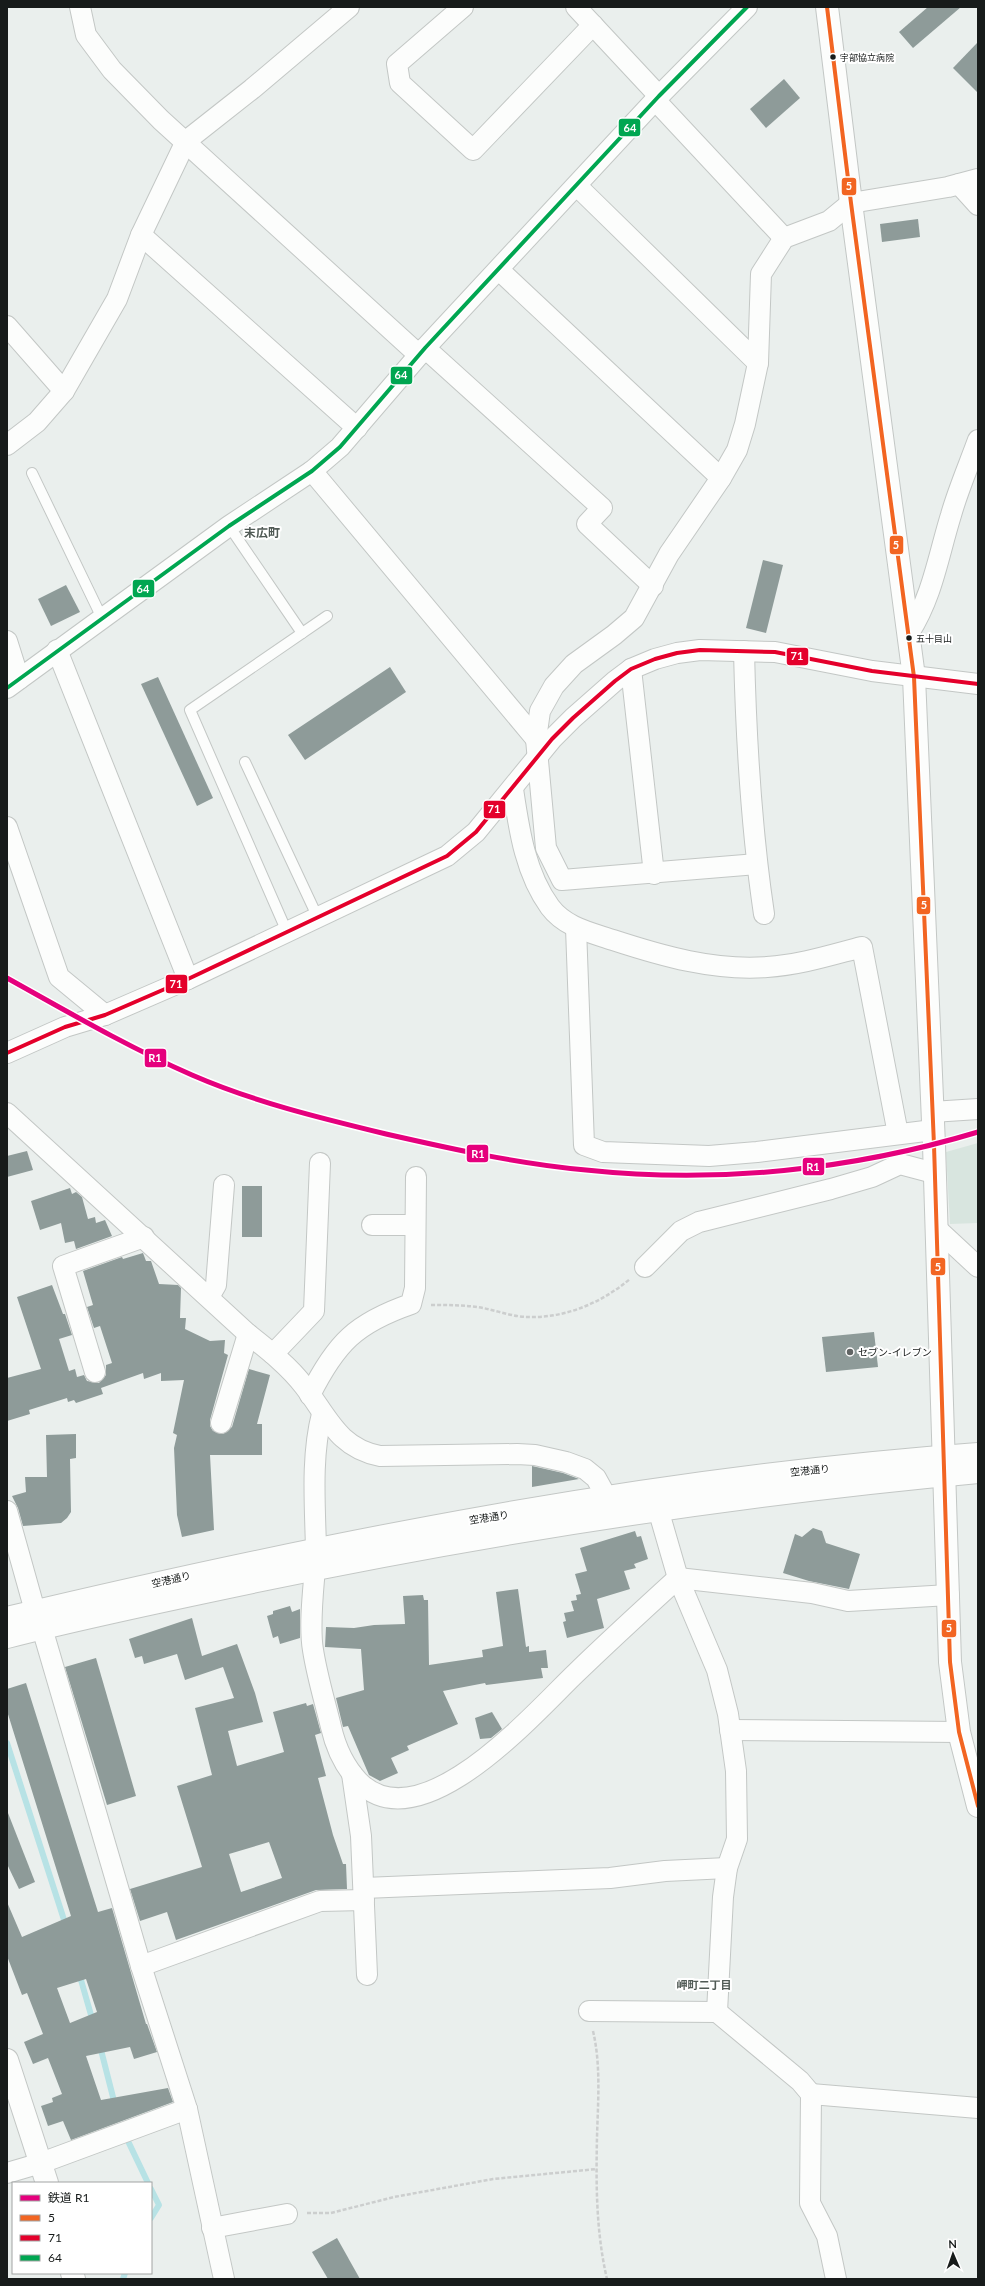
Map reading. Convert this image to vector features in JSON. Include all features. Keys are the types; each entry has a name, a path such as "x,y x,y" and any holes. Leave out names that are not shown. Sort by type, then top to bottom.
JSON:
{"street":[{"path":"80,7 86,35 112,70 186,141 422,351 602,508 587,524 653,586"},
{"path":"7,445 37,422 64,391 117,299 141,235 186,141 252,90 349,7"},
{"path":"463,7 397,64 400,83 473,150 593,25"},
{"path":"576,7 784,238"},
{"path":"7,641 13,683 229,526 312,471 340,447 422,351 577,186 657,98 747,7"},
{"path":"827,7 851,203 914,677 933,1121 950,1662 959,1732 974,1771 978,1806"},
{"path":"757,864 654,874 562,880 546,848 537,748 540,711 554,686 574,664 614,635 634,618 653,586 669,554 721,478 737,450 745,424 758,363 761,274 784,238 829,220 851,203 969,182 978,205"},
{"path":"577,186 758,363"},
{"path":"141,235 357,428"},
{"path":"498,270 721,478"},
{"path":"7,326 64,391"},
{"path":"908,633 922,612 935,576 951,514 978,440"},
{"path":"312,471 537,748"},
{"path":"57,650 188,979"},
{"path":"7,1053 76,1023 105,1015 188,979 447,856 476,832 513,789 537,748 631,669 655,658 677,652 700,650 775,652 808,657 872,671 978,684"},
{"path":"744,651 746,720 757,864 764,914"},
{"path":"631,669 654,874"},
{"path":"513,789 520,840 536,883 549,906 561,920 576,928 658,954 698,963 733,967 767,967 808,962 862,947 898,1134"},
{"path":"7,828 59,976 105,1015"},
{"path":"576,928 584,1145 603,1152 710,1156 757,1152 898,1134 933,1121 978,1109"},
{"path":"7,1113 144,1237 248,1334 273,1354 304,1385 322,1414 345,1441 363,1453 380,1456 402,1457 517,1454 535,1455 566,1462 585,1469 596,1478 607,1498"},
{"path":"273,1354 314,1311 320,1163"},
{"path":"645,1267 681,1231 700,1222 832,1189 872,1177 900,1164 934,1173"},
{"path":"310,1395 333,1354 356,1330 376,1318 411,1304 415,1288 416,1177"},
{"path":"209,1297 216,1285 224,1185"},
{"path":"372,1225 415,1225"},
{"path":"936,1228 978,1267"},
{"path":"95,1372 63,1266 144,1237"},
{"path":"221,1423 248,1334"},
{"path":"322,1414 318,1429 315,1500 316,1558 312,1649 336,1750 352,1774 366,1788 381,1796 410,1798 434,1791 449,1783 493,1753 624,1627 678,1578 812,1592 848,1601 949,1595"},
{"name":"空港通り","path":"7,1637 38,1620 316,1558 944,1466 978,1454"},
{"name":"空港通り","path":"316,1558 400,1532 607,1498 774,1474 944,1466 978,1472"},
{"path":"658,1508 678,1578 717,1670 730,1730 736,1771 738,1816 737,1839 727,1868 722,1897 717,2012"},
{"path":"7,1510 38,1620 141,1966 187,2109 224,2279"},
{"name":"空港通り","path":"7,1618 38,1620"},
{"path":"730,1730 959,1732"},
{"path":"352,1774 361,1836 367,1975"},
{"path":"141,1966 320,1901 364,1894 610,1878 665,1871 727,1868"},
{"path":"589,2011 717,2012 800,2081 811,2094 810,2203 827,2236 836,2279"},
{"path":"7,2060 44,2173"},
{"path":"811,2094 978,2108"},
{"path":"7,2173 44,2173 187,2109"},
{"path":"212,2228 287,2214"}],"lane":[{"path":"32,473 102,618"},
{"path":"229,526 302,633"},
{"path":"287,932 190,710 327,616"},
{"path":"245,762 318,918"}],"path":[{"path":"411,1304 482,1308 527,1318 558,1316 586,1307 617,1290 645,1267"},
{"path":"589,2011 596,2042 599,2076 597,2169 598,2230 606,2279"},
{"path":"287,2214 331,2212 394,2197 493,2179 597,2169"}],"shaded area":[{"path":"978,1143 978,1223 950,1224 946,1152"}],"building":[{"path":"928,7 961,7 913,48 899,32"},
{"path":"978,42 978,93 953,68"},
{"path":"784,79 800,98 766,128 750,109"},
{"path":"918,219 920,237 882,242 880,224"},
{"path":"763,560 783,565 766,633 746,628"},
{"path":"66,585 80,612 51,626 38,599"},
{"path":"390,667 406,692 305,760 288,735"},
{"path":"158,677 213,798 197,806 141,684"},
{"path":"27,1151 33,1170 7,1177 7,1156"},
{"path":"242,1186 262,1186 262,1237 242,1237"},
{"path":"70,1188 72,1194 76,1192 82,1197 88,1219 95,1217 96,1223 105,1220 112,1236 76,1249 74,1241 65,1243 61,1223 40,1230 31,1201"},
{"path":"143,1253 146,1261 151,1261 159,1284 178,1285 181,1288 180,1318 186,1318 185,1329 210,1341 225,1340 224,1353 228,1355 210,1420 210,1426 213,1431 223,1434 232,1427 249,1369 270,1375 257,1424 262,1424 262,1455 210,1455 214,1530 182,1537 177,1515 174,1448 177,1435 173,1433 184,1380 161,1381 161,1373 144,1379 143,1373 101,1388 103,1394 76,1403 74,1400 68,1402 67,1398 29,1410 30,1414 7,1421 7,1378 41,1369 17,1297 52,1285 63,1314 65,1314 72,1335 59,1339 69,1371 75,1369 77,1377 84,1375 87,1381 99,1383 106,1375 106,1365 112,1363 100,1326 94,1328 87,1307 93,1305 83,1271 122,1257 123,1259"},
{"name":"セブン-イレブン","path":"874,1332 878,1367 826,1372 822,1337"},
{"path":"76,1434 76,1458 70,1459 71,1512 61,1523 23,1526 18,1508 12,1496 26,1492 25,1477 47,1477 46,1435"},
{"path":"532,1466 563,1473 579,1479 532,1487"},
{"path":"813,1528 822,1531 826,1543 860,1554 849,1589 809,1581 783,1573 795,1534 802,1537"},
{"path":"635,1531 637,1537 641,1536 648,1559 634,1564 636,1568 624,1571 630,1589 597,1599 604,1628 567,1638 563,1622 566,1621 564,1613 574,1611 571,1601 577,1600 576,1595 581,1594 575,1574 587,1571 580,1548"},
{"path":"518,1589 526,1647 529,1646 529,1652 546,1650 548,1668 541,1668 543,1678 486,1685 485,1683 443,1691 458,1724 407,1746 409,1750 391,1758 398,1773 380,1781 369,1775 348,1726 343,1727 336,1698 364,1690 361,1649 325,1647 326,1627 354,1628 374,1625 405,1624 403,1596 423,1595 424,1600 428,1600 429,1665 483,1657 482,1650 503,1646 496,1592"},
{"path":"290,1606 292,1612 300,1609 300,1638 280,1644 278,1636 273,1638 267,1616 273,1614 273,1611"},
{"path":"192,1618 202,1656 237,1644 255,1693 263,1722 228,1731 237,1766 284,1752 273,1712 306,1703 307,1706 313,1704 321,1733 315,1735 326,1776 318,1778 333,1835 343,1864 346,1864 347,1889 316,1890 176,1940 167,1912 140,1921 130,1889 202,1867 177,1786 212,1775 195,1708 234,1698 223,1667 185,1680 177,1654 144,1664 142,1656 135,1658 129,1639","holes":["269,1842 282,1878 241,1892 229,1854"]},
{"path":"96,1658 136,1796 107,1805 65,1667"},
{"path":"26,1683 98,1912 112,1908 146,2024 157,2052 134,2059 130,2047 86,2056 101,2100 168,2088 173,2102 71,2140 63,2121 48,2126 41,2106 53,2102 52,2098 62,2094 48,2058 33,2064 24,2042 43,2034 27,1993 22,1995 7,1956 7,1902 22,1937 71,1916 7,1711 7,1689","holes":["86,1979 97,2012 70,2023 57,1988"]},
{"path":"492,1712 502,1729 491,1738 480,1739 475,1718"},
{"path":"8,1813 35,1882 19,1889 7,1864"},
{"path":"337,2238 360,2279 328,2279 312,2252"}],"waterway":[{"path":"7,1743 66,1926"},
{"path":"79,1973 93,2022"},
{"path":"100,2046 115,2105"},
{"path":"127,2139 148,2182"},
{"path":"152,2191 159,2205 152,2216"},
{"path":"123,2279 125,2274"}],"rail line":[{"name":"R1","path":"7,978 98,1029 145,1053 215,1085 263,1101 386,1134 536,1164 635,1174 734,1174 784,1170 882,1156 978,1132"}],"transit line":[{"name":"64","path":"7,688 229,526 312,471 340,447 425,348 659,96 747,7"},
{"name":"5","path":"827,7 851,203 914,677 934,1145 950,1662 959,1732 978,1806"},
{"name":"71","path":"7,1053 65,1027 105,1015 188,979 447,856 476,832 552,739 573,718 631,669 655,659 677,653 700,650 775,652 872,671 978,684"}],"place":[{"name":"宇部協立病院","path":"833,57"},
{"name":"五十目山","path":"909,638"},
{"name":"セブン-イレブン","path":"850,1352"}],"district":[{"name":"末広町","path":"262,532"},
{"name":"岬町二丁目","path":"704,1984"}]}
